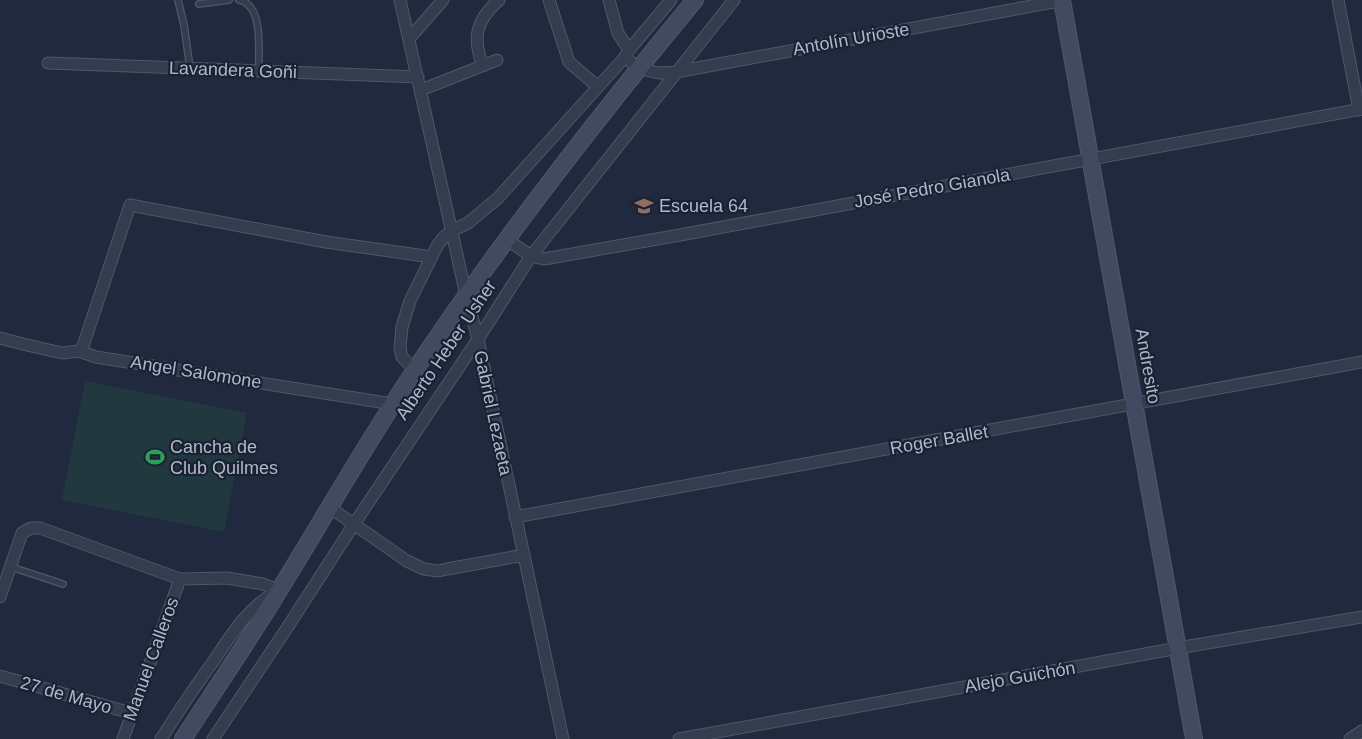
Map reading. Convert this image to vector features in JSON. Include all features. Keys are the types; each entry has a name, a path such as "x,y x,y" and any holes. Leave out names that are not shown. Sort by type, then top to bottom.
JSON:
{"street":[{"name":"Gabriel Lezaeta","path":"400,0 466,295 478,339 563,739"},
{"path":"409,39 443,0"},
{"path":"483,66 478,53 478,29 489,8 499,0"},
{"path":"550,0 569,62 598,87"},
{"path":"609,0 618,33 627,53 638,68"},
{"path":"415,370 402,357 400,348 402,328 410,301 437,246 443,238 468,223 498,198 598,87 671,0"},
{"name":"Alberto Heber Usher","path":"183,739 393,404 466,295 506,239 638,68 695,0"},
{"name":"Alberto Heber Usher","path":"213,739 531,256 734,0"},
{"name":"Antolín Urioste","path":"638,68 659,73 676,72 1063,0"},
{"name":"Andresito","path":"1063,0 1194,739"},
{"path":"1338,0 1361,109"},
{"path":"420,90 497,60"},
{"name":"Lavandera Goñi","path":"48,63 418,77"},
{"name":"José Pedro Gianola","path":"531,256 544,259 1361,109"},
{"path":"81,352 130,205 326,242 432,257"},
{"path":"506,239 531,256"},
{"name":"Angel Salomone","path":"0,338 62,353 81,352 96,357 393,404"},
{"name":"Roger Ballet","path":"515,517 1362,362"},
{"path":"329,507 407,561 424,569 438,571 524,555"},
{"path":"0,597 22,533 32,528 40,528 180,579 227,578 263,584 278,590"},
{"name":"Manuel Calleros","path":"123,739 180,579"},
{"path":"161,739 187,698 250,611 278,590"},
{"name":"Alejo Guichón","path":"679,739 1178,648 1362,617"},
{"name":"27 de Mayo","path":"0,676 132,713"},
{"path":"1350,739 1362,731"}],"lane":[{"path":"178,0 184,25 190,68"},
{"path":"199,4 229,0"},
{"path":"239,0 247,3 258,23 259,71"},
{"path":"10,567 63,584"}],"shaded area":[{"name":"Cancha de Club Quilmes","path":"85,381 247,413 224,532 62,500"}],"place":[{"name":"Escuela 64","path":"644,206"},
{"name":"Cancha de Club Quilmes","path":"155,457"}]}
